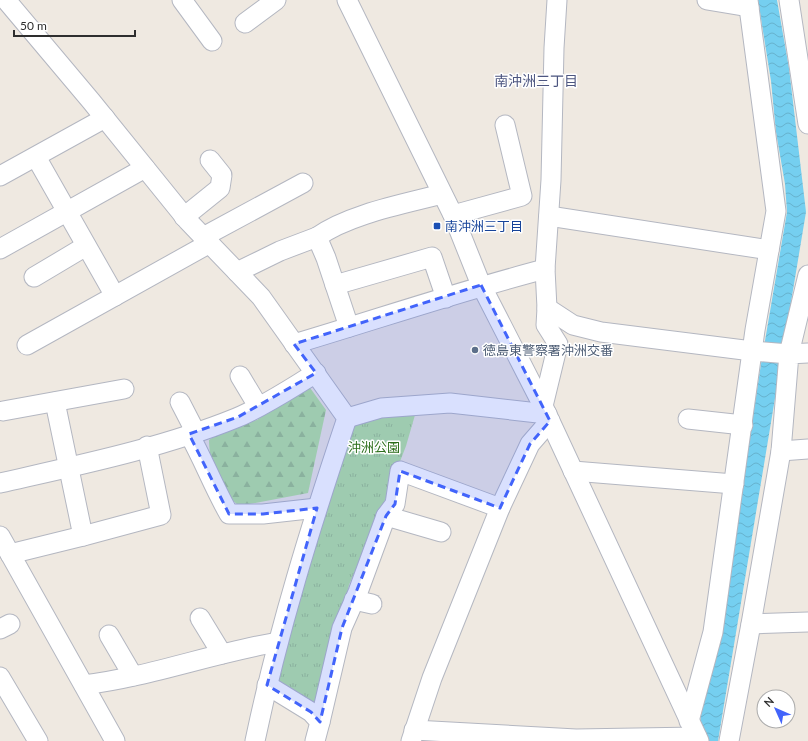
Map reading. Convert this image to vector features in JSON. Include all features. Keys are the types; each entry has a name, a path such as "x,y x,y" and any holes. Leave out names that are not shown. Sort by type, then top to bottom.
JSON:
{"street":[{"path":"6,0 105,118 184,217 261,297 347,418"},
{"path":"182,0 212,42"},
{"path":"245,23 276,0"},
{"path":"347,0 453,215 481,285 547,414 695,733"},
{"path":"557,0 549,216 544,269 547,308 546,325 558,344 547,414 530,444 500,508 432,678 413,735 576,739 695,733"},
{"path":"695,733 713,632 752,352 776,211 749,3 707,0"},
{"path":"789,0 808,124"},
{"path":"0,176 105,118"},
{"path":"453,215 522,196 505,125"},
{"path":"36,157 115,296"},
{"path":"184,217 220,188 222,175 210,160"},
{"path":"0,250 68,213 145,168"},
{"path":"27,345 115,296 303,182"},
{"path":"237,272 280,251 317,237 330,227 383,210 442,194"},
{"path":"549,216 769,250"},
{"path":"317,237 349,327"},
{"path":"34,277 86,246"},
{"path":"335,285 432,257 446,298"},
{"path":"294,344 446,298 481,285 544,269"},
{"path":"729,741 781,451 789,354 808,275"},
{"path":"547,308 573,325 601,332 752,352 789,354 808,353"},
{"path":"0,483 193,434 238,417 316,373"},
{"path":"240,376 258,406"},
{"path":"3,411 124,389"},
{"path":"55,402 67,467 83,536"},
{"path":"180,402 217,494 229,514 263,514 317,508"},
{"path":"347,418 381,408 450,403 547,414"},
{"path":"255,741 278,642 317,508 347,418"},
{"path":"688,419 743,425"},
{"path":"10,554 161,515 147,446"},
{"path":"781,451 808,449"},
{"path":"315,741 342,628 386,516 395,504 400,471 500,508"},
{"path":"573,471 734,484"},
{"path":"386,516 440,532"},
{"path":"0,536 115,741"},
{"path":"354,600 372,604"},
{"path":"200,618 222,654"},
{"path":"751,624 808,622"},
{"path":"109,635 133,676"},
{"path":"84,685 110,682 222,654 278,642"},
{"path":"0,677 31,739"},
{"path":"267,685 311,712 320,722"}],"highlighted area":[{"path":"481,285 550,421 530,444 500,508 400,471 395,504 386,516 342,628 320,722 311,712 267,685 317,508 263,514 229,514 189,434 238,417 316,373 294,344"}],"green space":[{"path":"308,385 326,410 308,493 239,506 227,495 219,482 211,461 209,440 230,425 257,420"},
{"name":"沖洲公園","path":"383,408 415,415 406,446 380,513 349,585 318,709 274,682 353,422"}],"water":[{"path":"758,0 777,0 789,68 806,212 718,741 698,741 701,715 718,644 761,364 787,212 785,184 776,132 771,81"}],"place":[{"name":"南沖洲三丁目","path":"437,226"},
{"name":"徳島東警察署沖洲交番","path":"475,350"}],"district":[{"name":"南沖洲三丁目","path":"536,81"}]}
